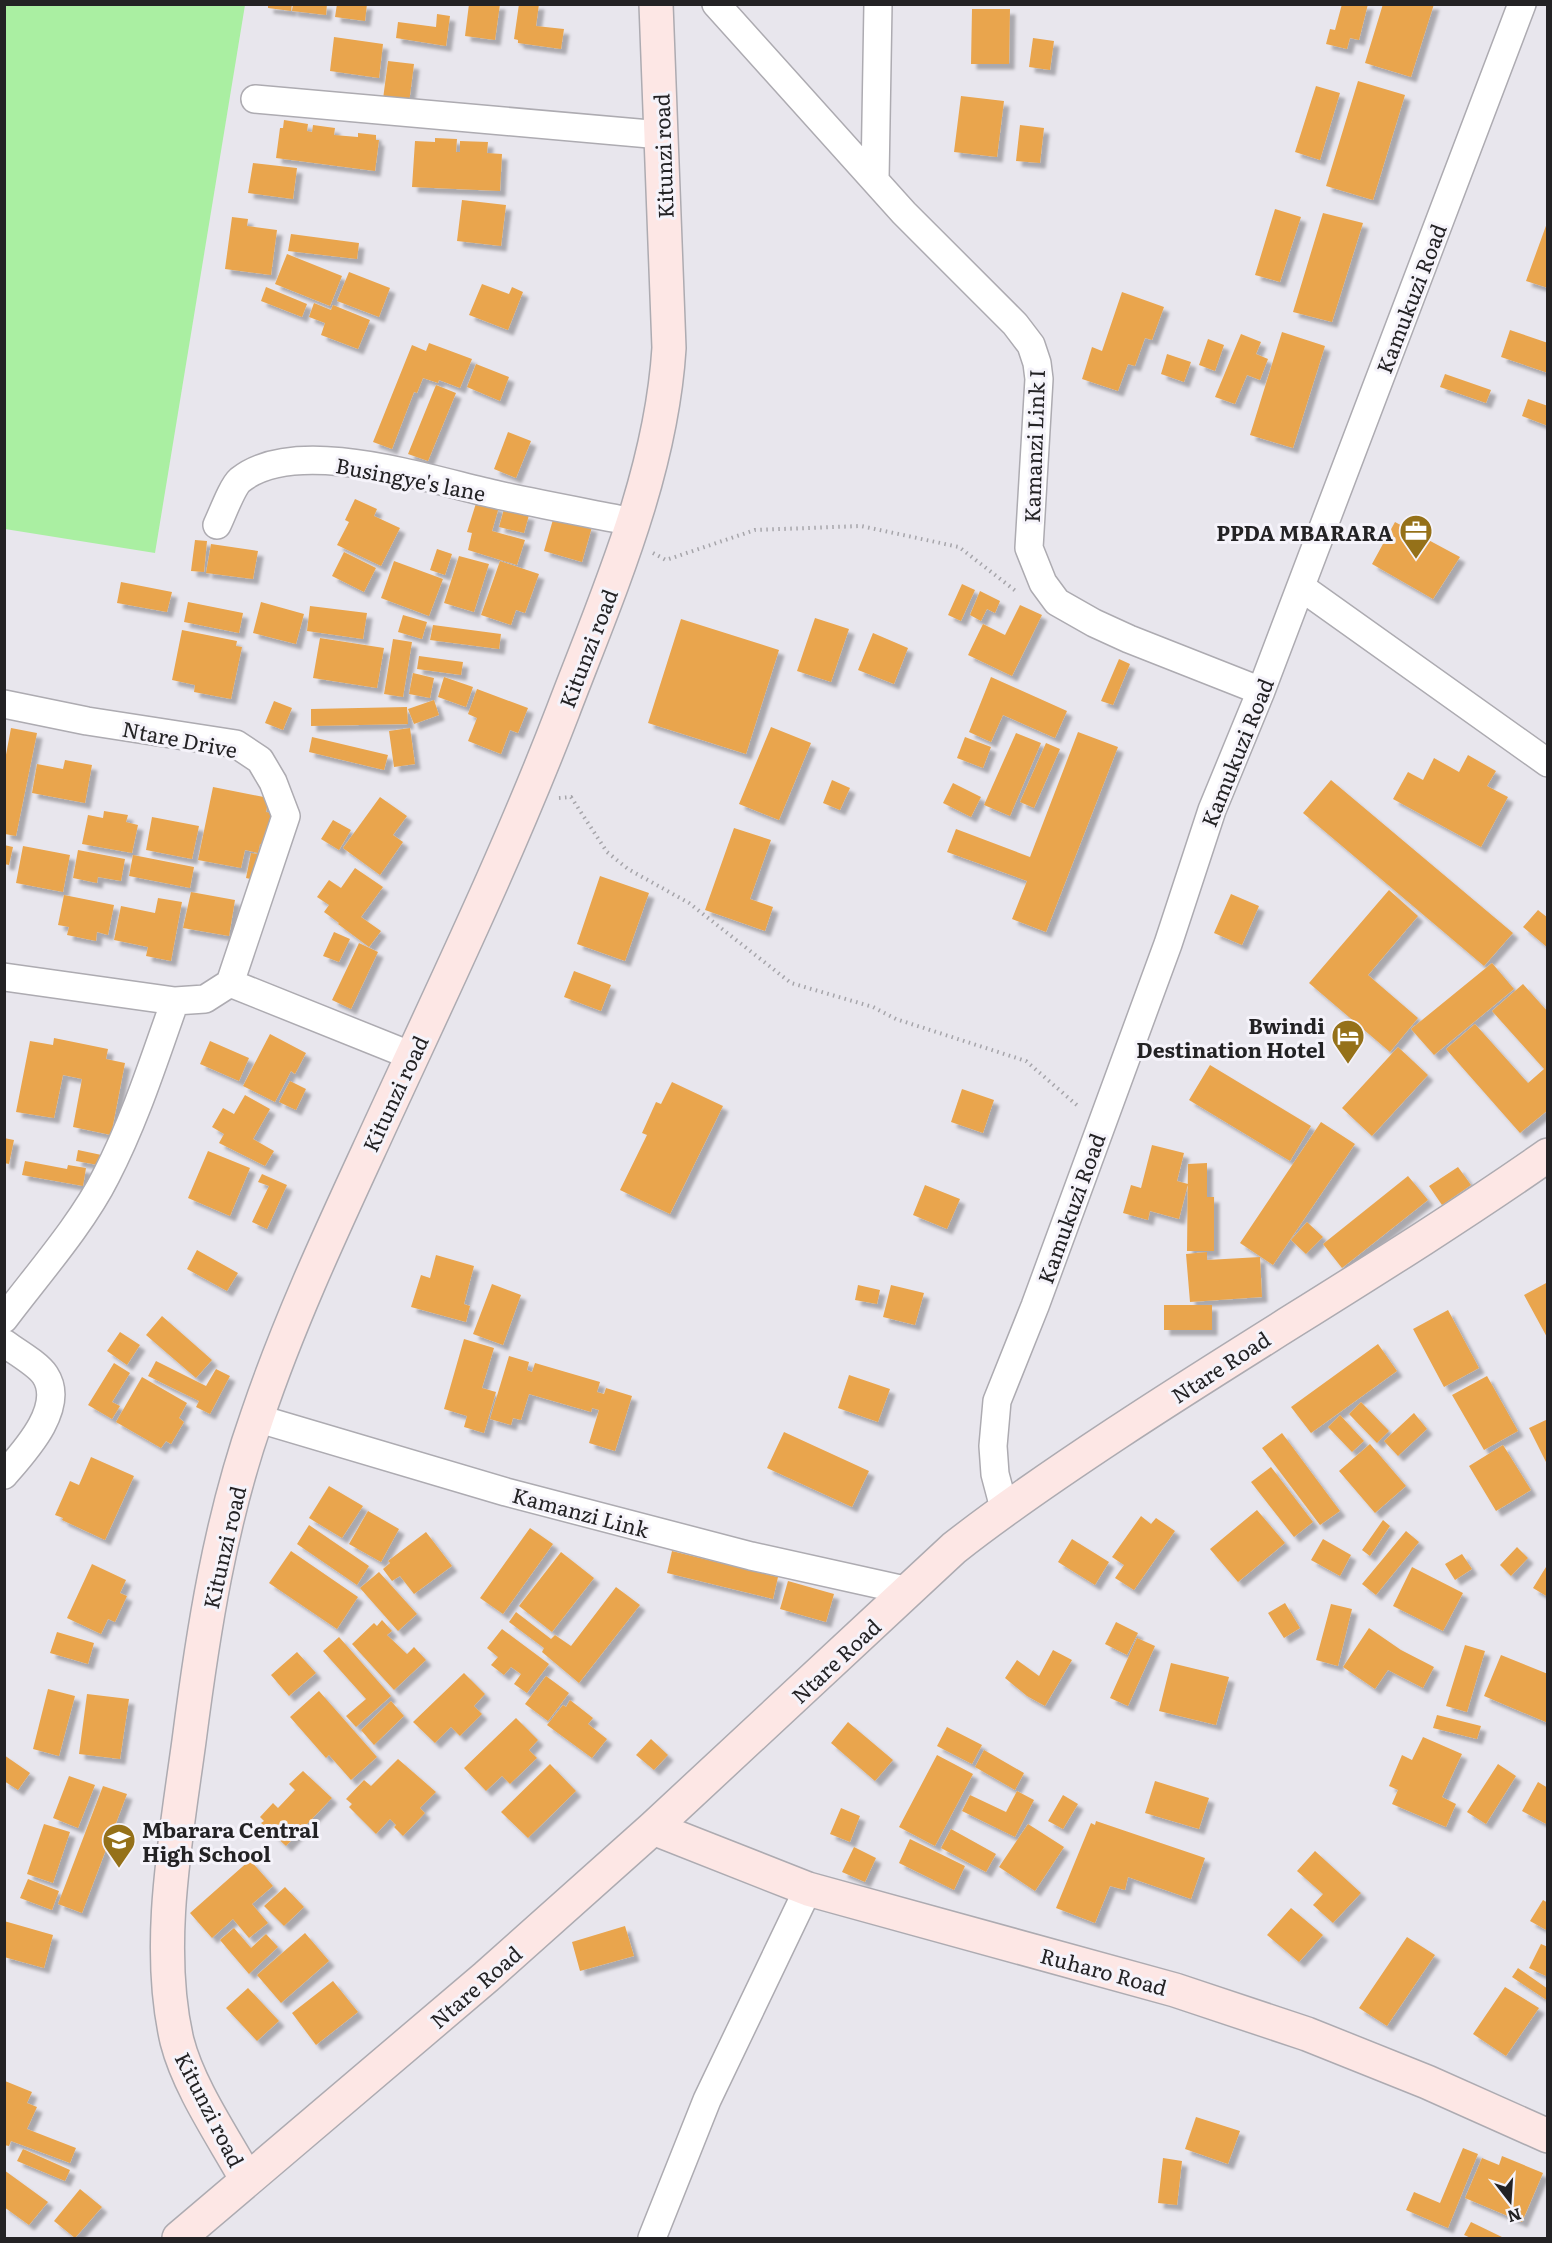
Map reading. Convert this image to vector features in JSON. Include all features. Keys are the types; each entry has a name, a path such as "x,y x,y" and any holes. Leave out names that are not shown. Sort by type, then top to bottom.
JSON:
{"street":[{"name":"Kitunzi road","path":"247,2180 190,2078 178,2043 166,1947 176,1836 205,1624 224,1528 256,1418 321,1254 528,801 631,532 657,439 666,389 669,316 656,4"},
{"name":"Kamanzi Link I","path":"716,4 904,213 1016,324 1031,345 1039,379 1029,548 1043,583 1057,602 1129,639 1261,691"},
{"path":"874,179 878,4"},
{"name":"Kamukuzi Road","path":"1005,1508 994,1474 993,1446 997,1401 1035,1306 1168,944 1212,810 1261,691 1522,4"},
{"path":"255,99 661,135"},
{"name":"Busingye's lane","path":"217,525 238,481 265,467 288,462 316,460 373,466 499,495 631,532"},
{"path":"1300,587 1548,763"},
{"name":"Ntare Drive","path":"4,704 87,721 236,744 260,760 273,782 286,816 230,983"},
{"path":"4,977 175,1001 205,999 230,983 412,1056"},
{"path":"4,1318 90,1204 106,1177 136,1111 175,1001"},
{"name":"Ntare Road","path":"179,2238 486,1977 653,1828 954,1548 1005,1508 1216,1368 1422,1239 1548,1155"},
{"path":"4,1343 44,1372 52,1390 48,1416 4,1475"},
{"name":"Kamanzi Link","path":"256,1418 518,1494 751,1556 909,1591"},
{"name":"Ruharo Road","path":"653,1828 808,1889 1175,1990 1252,2015 1307,2034 1427,2082 1548,2136"},
{"path":"652,2238 707,2100 808,1889"}],"path":[{"path":"631,532 666,560 755,530 861,526 959,547 1030,602 1057,602"},
{"path":"528,801 571,797 607,852 628,869 689,903 791,983 873,1007 896,1019 1026,1061 1100,1125"}],"green space":[{"path":"4,5 245,5 155,553 5,529"}],"building":[{"path":"268,4 292,4 291,11 268,8"},
{"path":"293,4 327,4 326,15 292,11"},
{"path":"337,4 367,4 365,21 335,17"},
{"path":"469,4 500,4 495,40 465,36"},
{"path":"519,4 539,4 536,26 564,29 561,49 518,43 518,40 514,39"},
{"path":"1342,4 1368,4 1359,40 1350,38 1347,49 1326,44 1330,29 1335,30"},
{"path":"1383,4 1434,4 1411,77 1365,63"},
{"path":"972,9 1010,9 1009,64 971,64"},
{"path":"437,14 450,16 446,46 396,38 398,22 436,27"},
{"path":"334,37 383,44 379,78 330,71"},
{"path":"1033,38 1054,41 1050,70 1029,67"},
{"path":"388,61 414,64 409,103 383,99"},
{"path":"1358,81 1405,95 1373,200 1326,186"},
{"path":"1316,86 1340,93 1320,160 1295,152"},
{"path":"961,96 1004,101 997,157 954,152"},
{"path":"284,120 308,124 307,131 312,132 313,125 335,128 334,135 358,137 358,133 376,135 376,140 379,140 375,171 276,158 280,128 283,128"},
{"path":"1020,125 1044,128 1040,163 1016,161"},
{"path":"435,138 457,139 456,152 460,152 460,141 488,142 487,153 502,154 500,191 412,187 415,141 435,142"},
{"path":"253,163 297,168 293,199 248,193"},
{"path":"462,200 506,205 501,246 457,241"},
{"path":"1275,209 1301,217 1280,282 1255,275"},
{"path":"1323,213 1363,223 1332,322 1293,312"},
{"path":"232,217 248,219 247,226 277,230 271,275 225,269"},
{"path":"1548,223 1548,288 1526,281"},
{"path":"291,234 359,243 357,259 288,251"},
{"path":"287,254 342,276 330,306 275,284"},
{"path":"349,272 390,288 379,317 337,301"},
{"path":"482,284 509,294 512,287 523,292 508,330 469,315"},
{"path":"266,287 307,304 302,317 261,301"},
{"path":"1122,292 1164,307 1152,340 1145,338 1135,366 1128,364 1118,391 1082,379 1092,347 1102,351"},
{"path":"314,303 331,310 333,305 370,320 358,349 321,335 325,323 309,317"},
{"path":"1510,330 1548,343 1548,373 1501,357"},
{"path":"1282,332 1325,346 1293,448 1250,435"},
{"path":"1241,334 1261,342 1256,354 1268,359 1260,380 1247,375 1235,404 1215,397"},
{"path":"1208,339 1224,345 1215,371 1199,365"},
{"path":"429,343 472,359 460,388 439,380 438,383 423,378 417,393 414,392 392,449 373,442 412,345 426,351"},
{"path":"1167,354 1191,362 1184,382 1161,374"},
{"path":"476,364 509,377 500,401 467,387"},
{"path":"1445,374 1491,390 1486,403 1440,387"},
{"path":"436,385 456,393 428,461 408,454"},
{"path":"1528,399 1548,406 1548,426 1522,416"},
{"path":"508,432 531,441 516,478 494,469"},
{"path":"355,499 377,509 374,516 400,528 381,566 337,545 349,522 345,520"},
{"path":"477,500 499,507 492,531 525,540 517,565 468,550 472,533 467,532"},
{"path":"504,509 529,515 524,533 499,527"},
{"path":"554,516 592,527 582,562 544,551"},
{"name":"PPDA MBARARA","path":"1395,522 1460,557 1433,599 1372,564"},
{"path":"195,540 207,541 204,572 191,571"},
{"path":"211,544 258,551 253,579 206,573"},
{"path":"437,549 452,554 445,575 430,570"},
{"path":"344,552 376,568 364,592 332,576"},
{"path":"459,556 489,564 474,612 444,603"},
{"path":"394,561 443,579 429,616 381,598"},
{"path":"500,561 539,574 525,613 516,610 511,625 481,615"},
{"path":"121,582 172,592 167,612 117,603"},
{"path":"962,584 975,590 961,621 948,615"},
{"path":"980,591 1000,601 995,613 987,609 981,621 970,615"},
{"path":"188,602 243,613 239,633 184,622"},
{"path":"261,602 304,614 296,644 253,633"},
{"path":"1020,605 1042,615 1012,676 968,655 983,624 1005,635"},
{"path":"310,606 367,613 363,639 307,631"},
{"path":"403,615 427,622 422,639 398,632"},
{"path":"815,618 849,629 831,682 797,671"},
{"path":"681,619 779,650 746,754 648,723"},
{"path":"433,625 501,634 499,649 430,640"},
{"path":"182,630 237,641 236,646 242,647 231,699 194,692 195,685 172,680"},
{"path":"873,633 908,648 894,684 858,670"},
{"path":"320,638 384,648 377,688 313,678"},
{"path":"393,639 412,642 403,697 384,694"},
{"path":"419,656 463,662 461,675 417,669"},
{"path":"1119,659 1130,664 1113,705 1101,701"},
{"path":"413,673 434,678 430,698 409,694"},
{"path":"444,677 473,687 466,707 438,697"},
{"path":"991,677 1067,711 1055,738 1003,715 991,742 969,732"},
{"path":"477,689 528,708 518,733 510,730 501,754 468,741 477,718 468,714"},
{"path":"434,700 439,715 414,724 408,709"},
{"path":"274,701 292,708 283,730 265,723"},
{"path":"407,707 408,724 311,726 311,709"},
{"path":"771,727 811,743 779,820 739,804"},
{"path":"11,728 37,733 16,836 5,834 5,760"},
{"path":"410,728 415,764 394,767 389,731"},
{"path":"1078,732 1118,747 1046,932 1012,919 1027,881 947,852 956,829 1030,857"},
{"path":"1016,733 1041,743 1010,816 984,805"},
{"path":"312,737 388,755 384,770 309,752"},
{"path":"965,737 991,747 983,768 957,758"},
{"path":"1046,743 1060,749 1034,808 1020,802"},
{"path":"1468,755 1496,771 1487,786 1508,797 1481,847 1393,799 1408,772 1423,780 1434,758 1459,772"},
{"path":"65,760 92,765 85,803 32,793 37,764 63,769"},
{"path":"832,780 850,788 840,810 823,803"},
{"path":"1331,780 1513,933 1484,966 1303,813"},
{"path":"953,783 981,797 971,817 943,803"},
{"path":"213,787 269,798 266,812 279,814 272,847 260,844 258,853 245,850 241,868 198,860"},
{"path":"380,797 407,816 393,835 403,842 380,875 343,848"},
{"path":"104,811 128,815 126,822 138,825 132,853 82,844 88,815 103,818"},
{"path":"152,817 199,826 192,859 146,850"},
{"path":"333,820 351,830 339,850 321,839"},
{"path":"734,828 771,840 750,899 773,907 765,931 705,910"},
{"path":"4,845 13,847 9,865 4,864"},
{"path":"23,846 70,855 63,892 16,883"},
{"path":"78,850 125,859 121,881 98,877 97,883 73,878"},
{"path":"251,853 268,856 263,882 246,878"},
{"path":"133,855 194,867 190,888 129,876"},
{"path":"355,868 383,887 361,917 381,931 369,947 324,912 329,905 317,897 329,880 341,888"},
{"path":"600,876 649,893 625,961 577,944"},
{"path":"1389,890 1418,916 1368,975 1418,1018 1390,1052 1309,983"},
{"path":"191,892 235,900 229,936 183,928"},
{"path":"1231,894 1259,906 1242,945 1214,933"},
{"path":"64,895 114,905 108,935 97,932 96,941 67,935 69,927 58,925"},
{"path":"158,898 182,902 171,961 146,956 148,947 114,940 121,906 155,913"},
{"path":"1538,910 1548,918 1548,948 1523,927"},
{"path":"334,932 350,939 339,962 323,956"},
{"path":"359,943 378,952 351,1009 332,1000"},
{"path":"1492,963 1514,989 1434,1055 1411,1029"},
{"path":"574,971 611,985 601,1011 564,997"},
{"path":"1523,984 1548,1012 1548,1110 1520,1133 1446,1049 1475,1024 1528,1083 1544,1069 1492,1011"},
{"path":"270,1034 306,1053 295,1074 291,1071 275,1102 243,1086"},
{"path":"54,1038 108,1049 106,1059 125,1063 111,1135 73,1127 82,1079 63,1075 54,1118 16,1112 30,1041 53,1045"},
{"path":"210,1041 249,1058 239,1081 200,1064"},
{"path":"1398,1047 1428,1075 1372,1136 1342,1108"},
{"path":"1210,1065 1311,1126 1290,1161 1189,1100"},
{"path":"290,1081 306,1089 296,1110 279,1102"},
{"path":"672,1082 723,1106 670,1214 620,1190 647,1135 642,1133 656,1102 661,1104"},
{"path":"962,1089 994,1100 983,1133 951,1122"},
{"path":"245,1095 270,1109 253,1139 274,1151 265,1166 219,1143 224,1134 212,1127 223,1108 234,1114"},
{"path":"1321,1122 1355,1144 1273,1265 1240,1243"},
{"path":"4,1138 14,1140 9,1164 4,1163"},
{"path":"1152,1145 1184,1153 1177,1181 1188,1184 1179,1219 1150,1211 1148,1220 1123,1213 1131,1185 1141,1188"},
{"path":"78,1150 111,1157 109,1167 76,1161"},
{"path":"208,1151 250,1168 230,1216 188,1198"},
{"path":"25,1161 67,1169 68,1165 86,1168 83,1186 22,1175"},
{"path":"1207,1163 1207,1197 1214,1197 1214,1251 1187,1251 1188,1164"},
{"path":"1458,1167 1471,1185 1442,1205 1429,1186"},
{"path":"262,1174 287,1185 267,1229 252,1222 269,1186 258,1182"},
{"path":"1408,1176 1428,1200 1342,1268 1323,1244"},
{"path":"925,1185 960,1199 947,1229 913,1215"},
{"path":"1307,1222 1323,1237 1306,1254 1291,1240"},
{"path":"197,1250 238,1273 227,1291 187,1269"},
{"path":"1207,1252 1207,1260 1260,1257 1262,1297 1190,1302 1186,1254"},
{"path":"436,1255 474,1266 464,1304 470,1306 466,1322 411,1307 421,1275 430,1278"},
{"path":"1548,1282 1548,1339 1524,1295"},
{"path":"492,1284 521,1295 503,1345 473,1334"},
{"path":"858,1285 880,1290 877,1304 855,1300"},
{"path":"891,1285 924,1293 915,1325 883,1317"},
{"path":"1164,1305 1212,1305 1212,1330 1164,1330"},
{"path":"1448,1310 1479,1368 1444,1387 1413,1329"},
{"path":"162,1316 212,1360 196,1378 146,1335"},
{"path":"120,1332 140,1345 127,1365 107,1351"},
{"path":"464,1339 494,1348 482,1388 496,1392 484,1433 464,1427 467,1416 444,1409"},
{"path":"1378,1344 1397,1371 1311,1433 1291,1407"},
{"path":"509,1356 529,1362 527,1370 532,1372 535,1363 600,1382 597,1392 604,1394 606,1388 632,1396 615,1451 589,1443 599,1410 592,1408 591,1412 529,1394 521,1420 513,1418 511,1425 490,1419"},
{"path":"156,1361 206,1386 216,1369 230,1376 210,1414 196,1407 199,1401 148,1376"},
{"path":"114,1363 130,1373 112,1402 120,1406 112,1419 88,1405"},
{"path":"849,1375 890,1389 878,1422 838,1408"},
{"path":"1487,1376 1518,1431 1484,1450 1452,1395"},
{"path":"142,1377 187,1403 179,1418 184,1422 171,1444 166,1441 161,1448 116,1422"},
{"path":"1361,1402 1389,1431 1377,1443 1349,1414"},
{"path":"1414,1413 1427,1429 1398,1456 1384,1441"},
{"path":"1340,1415 1364,1441 1352,1452 1328,1427"},
{"path":"1548,1419 1548,1466 1529,1428"},
{"path":"784,1432 869,1471 852,1507 767,1468"},
{"path":"1282,1433 1340,1511 1320,1525 1262,1448"},
{"path":"1370,1444 1406,1486 1375,1513 1339,1471"},
{"path":"1503,1445 1531,1490 1496,1511 1469,1466"},
{"path":"91,1457 134,1476 105,1540 55,1515 70,1481 79,1485"},
{"path":"1271,1467 1313,1522 1294,1537 1251,1482"},
{"path":"329,1486 363,1506 342,1538 309,1518"},
{"path":"1257,1510 1285,1543 1238,1582 1210,1549"},
{"path":"368,1511 399,1529 381,1562 349,1544"},
{"path":"1141,1516 1151,1524 1156,1518 1175,1531 1134,1590 1115,1578 1124,1565 1112,1557"},
{"path":"1383,1520 1390,1526 1370,1556 1362,1550"},
{"path":"309,1525 369,1566 357,1585 297,1544"},
{"path":"530,1528 553,1544 503,1614 480,1598"},
{"path":"1406,1531 1419,1542 1376,1595 1362,1584"},
{"path":"426,1532 452,1566 414,1594 400,1576 392,1581 383,1569 390,1563 388,1561"},
{"path":"1072,1539 1109,1562 1095,1585 1058,1562"},
{"path":"1323,1539 1351,1555 1340,1576 1311,1560"},
{"path":"1517,1547 1528,1558 1511,1576 1500,1565"},
{"path":"291,1551 358,1597 337,1629 269,1583"},
{"path":"672,1551 778,1577 773,1599 667,1573"},
{"path":"561,1552 594,1578 552,1632 519,1606"},
{"path":"1462,1554 1472,1569 1455,1580 1445,1564"},
{"path":"92,1564 126,1580 120,1593 127,1596 115,1622 108,1619 101,1634 67,1618"},
{"path":"1412,1567 1463,1593 1443,1631 1393,1606"},
{"path":"1546,1567 1548,1569 1548,1597 1533,1588"},
{"path":"379,1572 417,1614 398,1631 360,1588"},
{"path":"788,1581 834,1594 826,1622 780,1609"},
{"path":"616,1587 640,1605 579,1683 542,1652 544,1648 509,1622 516,1612 551,1639 555,1635 571,1646"},
{"path":"1285,1603 1300,1628 1284,1638 1268,1613"},
{"path":"1331,1604 1352,1609 1338,1666 1316,1660"},
{"path":"382,1620 392,1631 387,1635 407,1654 414,1647 426,1660 394,1690 352,1644 374,1623 377,1626"},
{"path":"1116,1622 1138,1633 1127,1655 1105,1644"},
{"path":"1369,1628 1401,1650 1434,1667 1423,1688 1388,1670 1375,1689 1343,1667"},
{"path":"502,1629 549,1664 527,1693 514,1684 521,1674 511,1667 504,1675 491,1665 498,1657 487,1648"},
{"path":"57,1632 94,1643 88,1664 50,1653"},
{"path":"339,1637 391,1696 356,1727 346,1716 366,1699 323,1651"},
{"path":"1137,1638 1155,1646 1128,1706 1110,1698"},
{"path":"1465,1645 1485,1651 1467,1712 1446,1706"},
{"path":"1053,1650 1072,1660 1045,1706 1027,1696 1005,1678 1017,1660 1039,1676"},
{"path":"297,1652 316,1673 289,1696 271,1675"},
{"path":"1501,1655 1548,1674 1548,1723 1484,1696"},
{"path":"1171,1663 1229,1677 1216,1725 1159,1711"},
{"path":"464,1673 485,1694 474,1706 482,1714 460,1736 451,1727 435,1743 413,1722"},
{"path":"546,1676 569,1693 548,1721 525,1704"},
{"path":"48,1689 75,1696 59,1756 33,1749"},
{"path":"319,1691 377,1757 351,1780 329,1755 326,1758 290,1717"},
{"path":"87,1694 129,1699 120,1759 79,1754"},
{"path":"570,1700 593,1718 588,1724 607,1739 592,1758 547,1725"},
{"path":"391,1701 404,1716 374,1745 361,1730"},
{"path":"1437,1715 1481,1726 1477,1739 1433,1728"},
{"path":"516,1718 538,1740 529,1750 537,1758 510,1784 502,1776 486,1791 464,1768"},
{"path":"848,1722 893,1760 875,1781 831,1743"},
{"path":"947,1727 982,1745 972,1764 937,1746"},
{"path":"1423,1737 1462,1754 1442,1797 1456,1804 1446,1827 1392,1804 1398,1790 1389,1786 1402,1755 1412,1760"},
{"path":"651,1739 668,1755 654,1770 636,1755"},
{"path":"984,1750 1024,1773 1015,1790 975,1767"},
{"path":"4,1755 30,1773 18,1790 4,1781"},
{"path":"937,1755 973,1774 935,1846 899,1827"},
{"path":"398,1759 436,1792 420,1808 425,1813 403,1836 390,1819 376,1834 349,1807 352,1804 346,1799 364,1780 371,1786"},
{"path":"550,1764 576,1791 528,1838 501,1812"},
{"path":"1498,1764 1516,1776 1486,1824 1467,1812"},
{"path":"303,1771 332,1798 286,1846 261,1823 264,1821 260,1817 273,1803 278,1808 295,1790 289,1784"},
{"path":"69,1776 95,1785 78,1828 53,1818"},
{"path":"1155,1781 1209,1798 1199,1829 1145,1813"},
{"path":"1538,1782 1548,1788 1548,1825 1522,1811"},
{"path":"103,1786 127,1794 82,1913 58,1904"},
{"path":"1017,1791 1034,1800 1015,1837 962,1811 970,1795 1006,1812"},
{"path":"1063,1795 1078,1804 1063,1829 1048,1821"},
{"path":"841,1808 860,1816 850,1842 830,1834"},
{"path":"1096,1821 1205,1858 1191,1899 1128,1877 1125,1890 1110,1886 1095,1923 1056,1908 1091,1823 1095,1825"},
{"path":"44,1824 70,1832 53,1883 27,1874"},
{"path":"1028,1824 1064,1847 1035,1891 999,1867"},
{"path":"951,1829 996,1854 986,1872 941,1848"},
{"path":"910,1839 965,1866 954,1890 899,1863"},
{"path":"854,1847 876,1858 865,1882 842,1872"},
{"path":"1315,1851 1361,1893 1333,1923 1313,1905 1323,1894 1297,1871"},
{"path":"250,1860 273,1886 252,1904 268,1923 249,1938 233,1919 212,1938 190,1913"},
{"path":"28,1879 59,1891 52,1910 20,1898"},
{"path":"285,1887 304,1907 284,1926 264,1906"},
{"path":"1543,1900 1548,1903 1548,1931 1530,1921"},
{"path":"1291,1908 1323,1935 1299,1962 1267,1935"},
{"path":"4,1921 53,1935 44,1968 4,1957"},
{"path":"625,1926 634,1956 580,1971 572,1942"},
{"path":"234,1928 251,1948 266,1934 278,1947 249,1974 220,1940"},
{"path":"305,1933 329,1961 281,2003 257,1975"},
{"path":"1407,1937 1435,1955 1387,2026 1359,2008"},
{"path":"1541,1944 1548,1947 1548,1977 1529,1968"},
{"path":"1518,1968 1548,1989 1548,2001 1512,1977"},
{"path":"333,1981 358,2012 316,2045 292,2013"},
{"path":"1505,1987 1539,2008 1506,2056 1473,2034"},
{"path":"248,1988 279,2021 257,2041 226,2008"},
{"path":"5,2081 32,2092 27,2103 37,2107 27,2129 76,2148 70,2163 11,2141 9,2146 4,2145"},
{"path":"1196,2117 1240,2131 1228,2164 1185,2149"},
{"path":"1463,2148 1478,2154 1448,2228 1406,2210 1414,2192 1440,2203"},
{"path":"23,2149 70,2170 65,2181 17,2161"},
{"path":"1502,2156 1543,2173 1522,2222 1465,2198 1482,2158 1499,2165"},
{"path":"1163,2158 1182,2161 1177,2205 1158,2203"},
{"path":"4,2170 48,2202 29,2225 4,2207"},
{"path":"80,2189 102,2207 75,2238 54,2221"},
{"path":"1471,2222 1504,2238 1471,2238 1464,2235"}],"place":[{"name":"PPDA MBARARA","path":"1416,560"},
{"name":"Bwindi Destination Hotel","path":"1348,1065"},
{"name":"Mbarara Central High School","path":"119,1869"}]}
